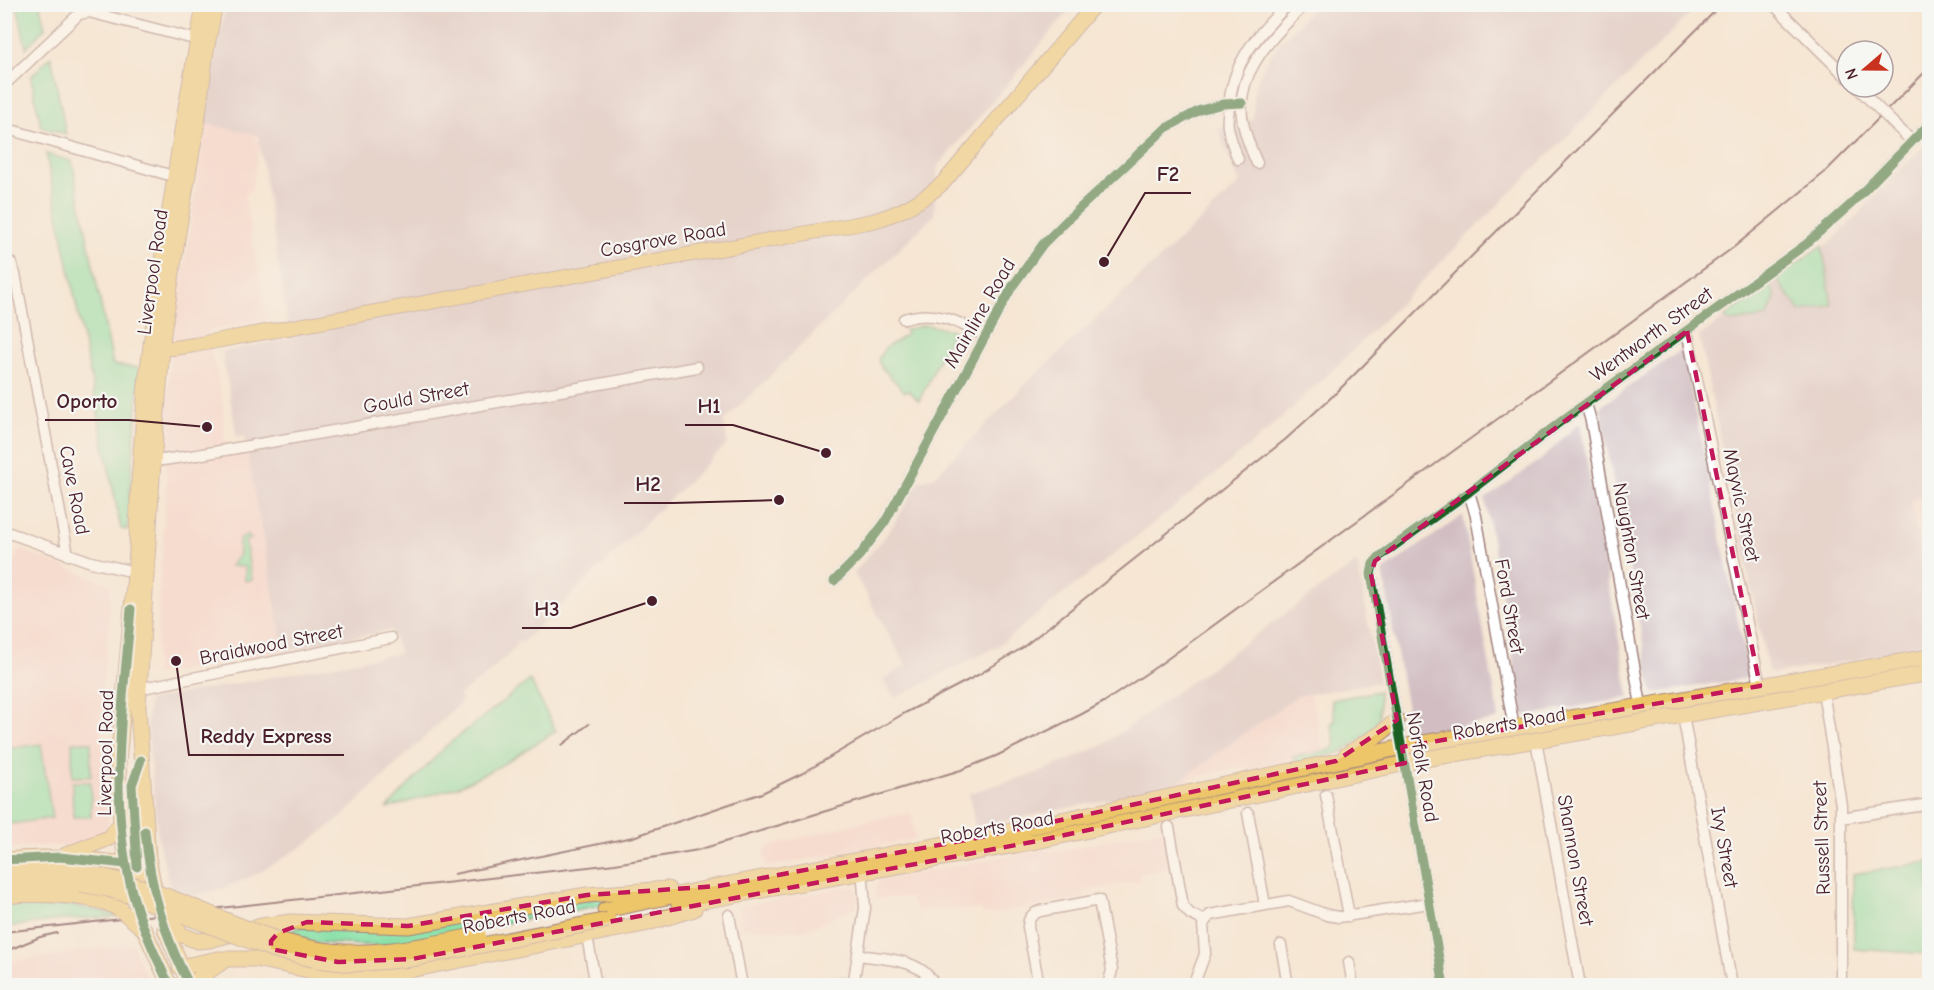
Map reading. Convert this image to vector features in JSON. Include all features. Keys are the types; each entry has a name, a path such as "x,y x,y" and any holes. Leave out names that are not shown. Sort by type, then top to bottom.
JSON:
{"highway":[{"name":"Liverpool Road","path":"170,928 138,868 121,823 118,763 156,348 181,179 198,40 205,4"},
{"name":"Liverpool Road","path":"181,179 215,4"},
{"name":"Liverpool Road","path":"138,868 148,857 138,727 147,459"},
{"name":"Roberts Road","path":"862,867 982,837 1402,747 1929,657"},
{"name":"Roberts Road","path":"81,879 100,875 146,889 280,940 312,948 377,952 399,950 606,915 724,891 862,867 1063,836 1405,763 1929,673"},
{"path":"1336,761 1380,734 1397,720"},
{"path":"4,860 60,857 109,838 121,823"},
{"path":"60,857 81,879"},
{"path":"4,884 81,879 138,868 127,901"},
{"path":"4,873 41,870 81,879 127,901 144,929 168,981 209,940"},
{"path":"4,896 43,895 81,879"},
{"path":"170,928 192,940 209,940 262,926 308,922 408,926 587,895 702,886 724,891"},
{"path":"180,967 227,959 256,959 334,974 389,974 668,918 724,891"},
{"path":"283,964 273,954 271,941 278,933 308,922"},
{"path":"170,928 180,967 190,986"},
{"path":"197,986 200,976 227,959"}],"main road":[{"name":"Cosgrove Road","path":"156,348 194,345 886,217 920,201 944,182 1095,4"}],"street":[{"path":"1238,159 1228,126 1232,83 1241,59 1263,30 1288,4"},
{"path":"1257,163 1242,121 1244,86 1259,53 1305,4"},
{"path":"1773,4 1835,66"},
{"path":"4,85 80,14 89,12 198,40"},
{"path":"1869,99 1912,141"},
{"name":"Mainline Road","path":"834,581 860,555 888,516 1012,287 1043,244 1166,128 1200,110 1229,103 1242,103"},
{"name":"Wentworth Street","path":"1379,557 1819,233 1929,123"},
{"path":"4,128 181,179"},
{"name":"Cave Road","path":"4,258 11,263 15,274 68,555"},
{"path":"904,319 922,315 943,317 986,336"},
{"name":"Mayvic Street","path":"1687,331 1760,686"},
{"name":"Gould Street","path":"147,459 163,460 197,455 697,367"},
{"name":"Naughton Street","path":"1586,404 1591,421 1641,705"},
{"name":"Ford Street","path":"1469,492 1476,516 1514,728"},
{"path":"4,531 103,566 135,572"},
{"name":"Norfolk Road","path":"1379,557 1373,564 1371,574 1444,986"},
{"name":"Braidwood Street","path":"124,691 391,638"},
{"name":"Russell Street","path":"1823,691 1839,786 1841,818 1841,986"},
{"name":"Ivy Street","path":"1683,715 1731,986"},
{"name":"Shannon Street","path":"1536,740 1580,986"},
{"path":"1326,795 1349,916"},
{"path":"1841,818 1929,804"},
{"path":"1248,813 1265,905"},
{"path":"1169,827 1183,906 1190,915 1205,921"},
{"path":"853,986 866,908 862,867"},
{"path":"1039,986 1028,927 1029,919 1036,912 1099,900 1112,970 1107,986"},
{"path":"1193,986 1205,954 1203,930 1205,921 1214,914 1288,901 1331,916 1349,916 1429,903"},
{"path":"729,915 742,986"},
{"path":"587,936 596,986"},
{"path":"1281,945 1288,986"},
{"path":"858,955 917,966 927,973 935,986"},
{"path":"1349,962 1353,986"}],"highlighted area":[{"path":"1687,331 1760,686 1402,747 1405,763 1032,842 412,959 338,962 277,951 271,949 271,941 278,933 307,922 408,926 587,895 719,886 982,837 1336,761 1397,720 1371,574 1375,561"}],"shaded area":[{"path":"226,5 1074,5 938,166 934,215 724,421 727,444 522,643 518,640 514,649 484,677 459,695 462,701 342,817 306,844 257,874 224,888 191,896 190,892 183,894 171,889 158,840 147,724 149,700 400,653 391,630 284,651 244,435 237,438 222,352 290,338 258,135 202,123"},
{"path":"1316,5 1699,5 1335,368 1267,431 998,646 895,698 883,680 906,665 854,573 887,534 918,481 933,478 1030,380 1240,183 1218,128 1253,119 1254,93 1265,64 1277,46"},
{"path":"207,114 258,124 255,140 260,142 251,191 246,193 245,198 267,320 209,330 211,354 223,410 224,439 249,458 284,651 155,675 167,473 165,450 170,366"},
{"path":"1929,140 1929,496 1911,500 1929,603 1929,647 1773,674 1768,670 1699,336 1833,240"},
{"path":"1681,350 1749,675 1748,678 1654,693 1600,407"},
{"path":"1580,424 1629,696 1527,716 1523,713 1485,499 1542,459"},
{"path":"1929,496 1929,603 1911,500"},
{"path":"1463,515 1499,718 1415,735 1411,733 1383,571"},
{"path":"19,549 111,585 100,724 109,827 103,836 71,846 5,849 4,588 6,588"},
{"path":"1357,562 1379,682 1297,696 1171,787 975,827 969,793 1041,772 1103,745"},
{"path":"1311,694 1324,753 1252,769 1238,767 1191,778 1171,787 1297,696"},
{"path":"911,813 915,839 766,867 763,848 857,823"},
{"path":"1163,829 1170,869 1139,874 1140,881 1086,891 1083,893 1083,898 983,915 982,909 916,910 910,898 875,898 878,881 1043,849 1054,852"},
{"path":"852,886 856,888 857,907 803,931 741,928 737,907"},
{"path":"132,944 152,985 5,985 5,964"}],"green space":[{"path":"17,5 40,5 45,28 26,48"},
{"path":"51,56 66,134 41,127 31,77"},
{"path":"46,154 72,161 113,365 140,368 127,530 121,529"},
{"path":"1822,246 1832,305 1801,311 1776,279"},
{"path":"1770,284 1775,297 1767,317 1730,322 1725,317"},
{"path":"925,325 953,330 919,401 908,390 905,392 881,367 878,359 885,348 906,335 905,330"},
{"path":"247,535 251,539 245,541 252,580 245,581 245,567 230,566 239,555 239,540"},
{"path":"1929,663 1929,668 1563,730 1562,725"},
{"path":"530,680 556,731 500,766 459,786 386,809 446,746"},
{"path":"1379,691 1379,717 1373,730 1342,752 1296,764 1293,757 1333,748 1335,743 1331,723 1335,721 1331,700"},
{"path":"72,742 91,742 91,777 72,777"},
{"path":"41,744 52,818 5,825 5,749"},
{"path":"72,782 91,782 91,817 73,817"},
{"path":"1929,862 1929,954 1854,949 1853,874"},
{"path":"644,894 607,904 383,946 319,943 285,935 299,927 321,928"},
{"path":"4,905 72,905 116,915 5,927"},
{"path":"846,977 844,985 772,985 800,980"}],"railway":[{"path":"454,874 633,837 762,793 803,773 1022,648 1286,439 1336,393 1722,4"},
{"path":"4,932 615,864 698,850 961,770 996,756 1104,702 1159,665 1734,247 1824,173 1930,67"},
{"path":"562,745 589,724"},
{"path":"4,952 40,937 57,933"}],"cycle path":[{"path":"834,581 860,555 885,522 1012,287 1043,244 1166,128 1200,110 1223,104 1242,103"},
{"path":"1444,986 1371,574 1373,564 1379,557 1564,419 1805,245 1850,205 1930,123"},
{"path":"131,609 119,751 121,822 132,892 149,940 170,986"},
{"path":"137,867 132,785 141,760"},
{"path":"145,831 150,872 160,911 173,949 190,986"},
{"path":"4,860 60,857 126,864"}],"place":[{"name":"F2","path":"1104,262"},
{"name":"Oporto","path":"207,427"},
{"name":"H1","path":"826,453"},
{"name":"H2","path":"779,500"},
{"name":"H3","path":"652,601"},
{"name":"Reddy Express","path":"176,661"}]}
